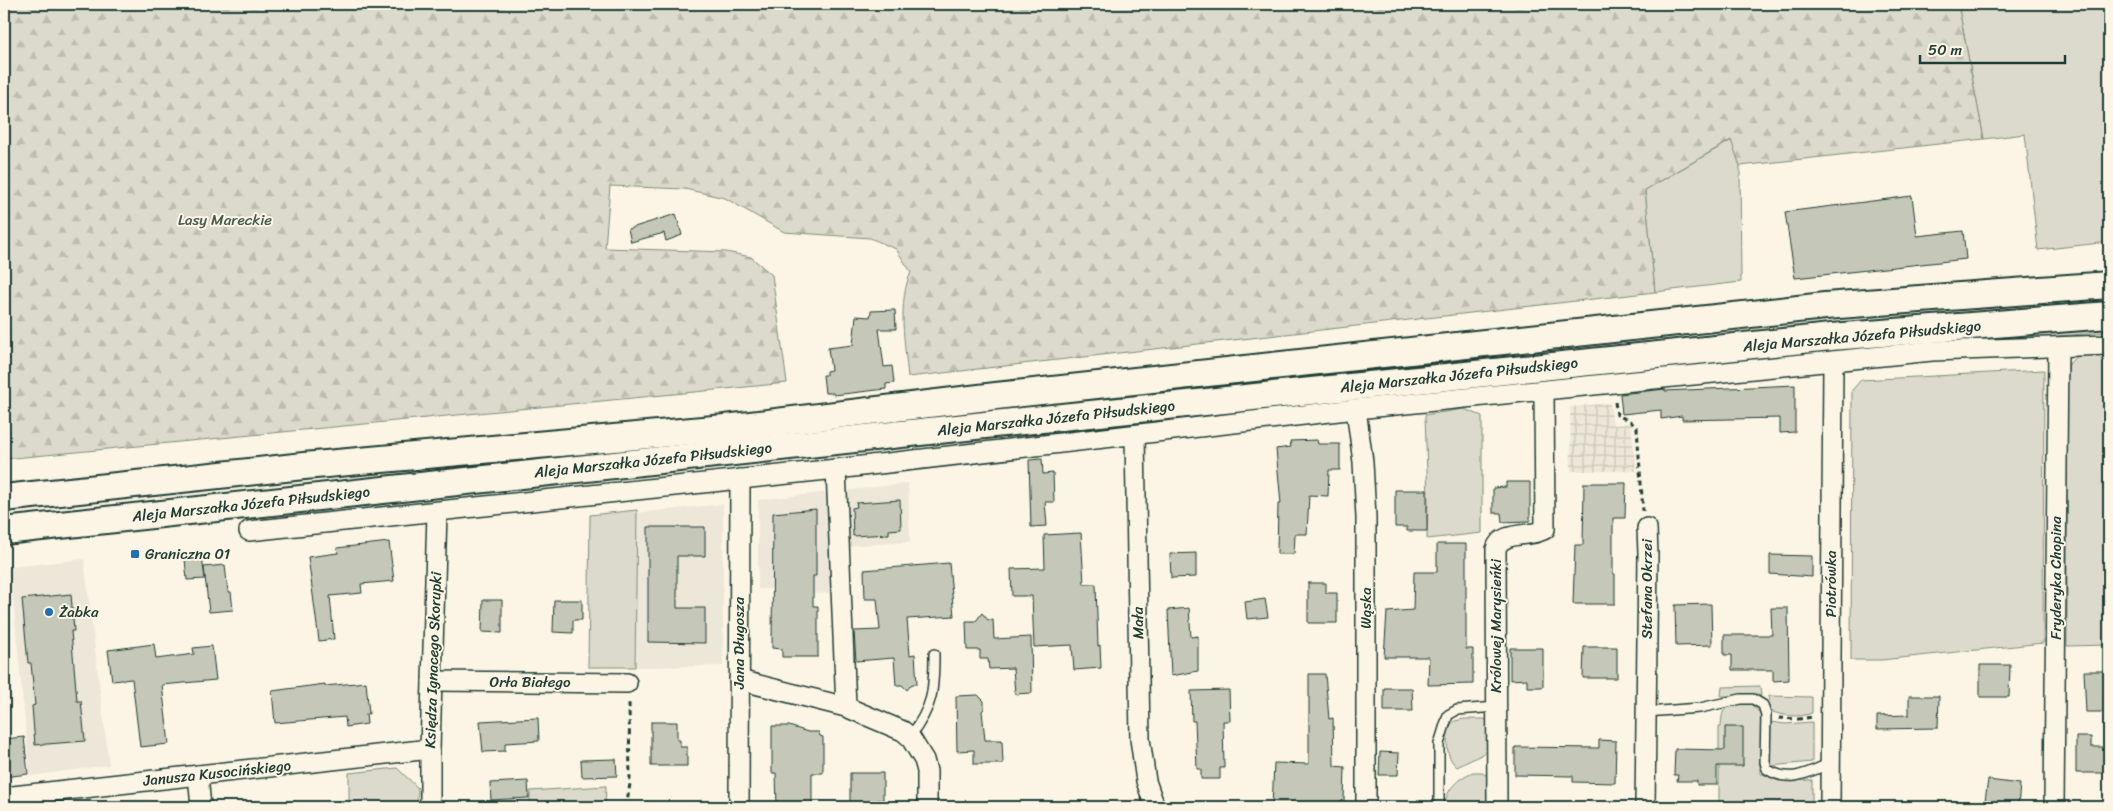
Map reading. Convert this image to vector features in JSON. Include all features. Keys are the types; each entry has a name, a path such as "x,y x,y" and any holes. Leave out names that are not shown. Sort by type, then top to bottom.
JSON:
{"main road":[{"name":"Aleja Marszałka Józefa Piłsudskiego","path":"4,498 304,466 734,427 996,396 1816,307 2109,285"},
{"name":"Aleja Marszałka Józefa Piłsudskiego","path":"4,531 1831,336 2109,315"}],"street":[{"path":"249,531 438,513 1135,436 1356,409 1932,351 2109,345"},
{"name":"Fryderyka Chopina","path":"2054,807 2058,348"},
{"name":"Piotrówka","path":"1830,807 1833,361"},
{"name":"Królowej Marysieńki","path":"1497,807 1496,549 1503,539 1538,533 1545,529 1544,391"},
{"name":"Wąska","path":"1356,409 1363,462 1366,517 1366,807"},
{"name":"Mała","path":"1135,436 1140,739 1146,781 1155,807"},
{"path":"836,469 846,707"},
{"name":"Jana Długosza","path":"739,807 740,479"},
{"name":"Księdza Ignacego Skorupki","path":"430,807 430,749 438,513"},
{"name":"Stefana Okrzei","path":"1645,807 1647,528"},
{"path":"739,680 846,707 903,731 910,738 924,760 927,771 927,807"},
{"name":"Orła Białego","path":"432,681 627,683"},
{"name":"Janusza Kusocińskiego","path":"4,797 430,749"},
{"path":"198,775 200,807"}],"lane":[{"path":"910,738 930,705 934,689 934,654"},
{"path":"1646,712 1700,708 1741,699 1753,699 1764,705 1766,715 1767,769 1775,775 1792,777 1806,774 1830,763"},
{"path":"1439,807 1439,744 1448,715 1457,710 1497,707"}],"path":[{"name":"Stefana Okrzei","path":"1614,384 1617,415 1630,421 1637,428 1643,519 1647,528"},
{"path":"626,807 630,784 627,683"},
{"path":"1766,715 1799,719 1830,714"}],"shaded area":[{"path":"1610,403 1613,425 1631,423 1636,471 1571,471 1570,407"},
{"path":"908,483 910,542 845,546 843,491"},
{"path":"830,492 832,593 793,594 792,588 758,589 758,500"},
{"path":"723,504 723,666 635,667 637,513"},
{"path":"84,559 109,765 30,776 10,567"}],"green space":[{"name":"Lasy Mareckie","path":"4,4 1958,4 1984,139 1740,166 1731,140 1645,190 1655,292 908,377 903,310 904,297 911,272 896,249 870,238 784,232 725,198 685,189 610,186 605,248 726,252 751,257 772,275 787,383 4,459"},
{"path":"1958,4 2109,4 2109,242 2038,250 2025,134 1984,139"},
{"path":"1732,140 1740,166 1741,282 1655,292 1645,190"},
{"path":"2109,325 2109,332 1859,352 1859,346"},
{"path":"2109,354 2109,645 2067,646 2067,376 2069,364 2076,356"},
{"path":"2044,370 2043,643 1881,660 1851,660 1852,390 1861,380"},
{"path":"1464,409 1482,416 1482,533 1427,539 1428,499 1425,415"},
{"path":"637,510 635,667 588,667 590,515"},
{"path":"1760,686 1761,696 1721,696 1722,687"},
{"path":"1769,696 1812,697 1812,713 1802,716 1791,716 1770,711"},
{"path":"1745,703 1751,704 1761,714 1760,773 1779,781 1812,780 1812,807 1719,807 1719,727 1721,727 1722,715 1729,706"},
{"path":"1464,719 1485,719 1491,726 1492,745 1481,755 1457,767 1448,753 1449,725"},
{"path":"1770,722 1786,724 1812,722 1812,762 1770,766"},
{"path":"397,768 418,788 417,807 349,807 349,773"},
{"path":"1473,772 1480,772 1490,777 1490,807 1445,807 1447,795 1453,785"},
{"path":"606,786 605,807 530,807 530,791"}],"building":[{"path":"1912,196 1917,236 1963,231 1966,259 1795,278 1785,212"},
{"path":"676,214 682,235 666,241 664,233 631,242 628,229"},
{"path":"895,310 896,329 879,329 884,367 892,366 894,383 886,384 886,389 834,395 833,393 825,393 823,375 826,375 826,371 831,370 828,348 853,345 856,316 870,317 871,311"},
{"path":"1795,385 1795,432 1780,433 1780,418 1682,420 1682,416 1661,419 1661,410 1622,414 1620,394 1665,389 1665,391"},
{"path":"1317,440 1318,444 1340,444 1340,470 1329,470 1328,496 1309,495 1307,534 1295,534 1294,554 1277,554 1278,504 1281,504 1276,449 1291,447 1290,441"},
{"path":"1042,459 1043,474 1053,473 1054,502 1045,502 1047,526 1031,527 1029,460"},
{"path":"1506,482 1530,482 1530,521 1502,522 1501,513 1493,513 1493,488 1506,487"},
{"path":"1584,483 1626,483 1625,518 1613,518 1615,604 1573,604 1575,545 1583,545"},
{"path":"1395,490 1427,490 1427,531 1407,531 1407,527 1395,527"},
{"path":"900,500 901,529 889,530 889,534 853,536 852,508 857,507 856,503"},
{"path":"816,509 816,576 813,576 813,606 818,606 818,657 782,657 782,649 772,648 773,513"},
{"path":"648,527 705,527 705,556 677,556 677,608 705,608 705,643 648,642"},
{"path":"1081,533 1084,584 1096,584 1098,646 1100,645 1101,668 1074,670 1072,645 1034,647 1032,596 1012,596 1011,569 1045,568 1044,535"},
{"path":"389,542 394,581 361,584 362,593 330,596 334,639 319,641 308,557 338,553 337,548"},
{"path":"1437,544 1466,544 1466,649 1473,649 1473,684 1428,685 1429,657 1384,657 1387,612 1413,610 1414,572 1437,572"},
{"path":"1196,553 1196,577 1171,578 1170,554"},
{"path":"1770,555 1812,556 1812,577 1770,574"},
{"path":"202,557 205,579 187,580 185,559"},
{"path":"949,563 954,616 907,619 910,655 915,654 917,684 912,684 907,690 902,685 896,685 894,658 856,661 854,631 880,630 877,599 865,599 864,570"},
{"path":"225,565 228,592 231,592 233,610 209,612 204,567"},
{"path":"1308,583 1326,583 1326,593 1337,593 1337,623 1308,623"},
{"path":"71,594 74,631 71,631 77,701 81,701 85,741 35,745 32,706 35,705 31,663 28,663 22,599"},
{"path":"1265,599 1268,617 1247,619 1245,602"},
{"path":"483,600 502,600 502,633 482,632"},
{"path":"554,600 582,600 582,620 573,620 573,633 553,632"},
{"path":"1711,604 1712,645 1676,646 1675,605"},
{"path":"1189,608 1191,637 1198,636 1198,671 1171,676 1168,610"},
{"path":"1771,608 1788,608 1789,680 1773,681 1773,670 1732,670 1732,655 1724,655 1724,635 1772,635"},
{"path":"982,613 988,620 993,620 994,639 1031,637 1032,693 1015,694 1013,668 989,669 988,659 980,659 980,650 967,650 966,621 976,621"},
{"path":"154,644 156,659 194,654 193,648 212,646 216,680 162,685 169,744 140,747 132,679 112,681 108,650"},
{"path":"1584,647 1617,647 1617,678 1583,678"},
{"path":"1510,648 1543,648 1543,687 1527,687 1527,679 1510,680"},
{"path":"1980,665 2010,665 2009,697 1980,697"},
{"path":"2084,671 2108,671 2108,699 2104,699 2104,712 2086,712"},
{"path":"1309,674 1325,674 1329,719 1333,718 1334,766 1345,767 1344,801 1339,801 1339,807 1272,807 1274,763 1309,764"},
{"path":"366,682 369,714 366,714 367,724 346,727 345,717 275,723 272,691 325,684 325,686"},
{"path":"1384,688 1412,688 1413,711 1384,711"},
{"path":"1229,690 1230,721 1223,721 1224,768 1220,768 1220,779 1201,779 1201,769 1197,769 1195,721 1192,721 1191,691"},
{"path":"978,695 984,701 984,709 982,711 985,740 1002,740 1003,764 974,764 974,750 957,751 956,696"},
{"path":"1909,696 1939,696 1938,728 1877,729 1877,716 1909,715"},
{"path":"538,718 539,741 505,743 505,751 483,752 480,721"},
{"path":"651,722 677,722 677,740 680,740 680,747 687,747 687,766 651,766"},
{"path":"772,726 789,726 808,732 819,732 820,736 823,737 823,773 812,773 812,807 777,807 776,773 772,773"},
{"path":"1725,727 1743,727 1743,766 1717,766 1717,785 1697,785 1697,781 1677,781 1678,775 1674,775 1675,749 1725,750"},
{"path":"24,737 28,774 4,777 4,739"},
{"path":"2076,737 2091,737 2091,747 2106,747 2105,773 2076,773"},
{"path":"1599,740 1616,741 1615,783 1573,782 1573,776 1515,775 1515,747 1599,748"},
{"path":"1380,752 1399,753 1398,775 1379,775"},
{"path":"616,759 617,776 582,777 581,760"},
{"path":"850,773 883,773 883,800 877,800 877,807 850,807"},
{"path":"1988,780 2020,784 2018,807 1984,807"},
{"path":"528,781 529,798 491,800 490,783"}],"place":[{"name":"Graniczna 01","path":"135,554"},
{"name":"Żabka","path":"49,612"}]}
